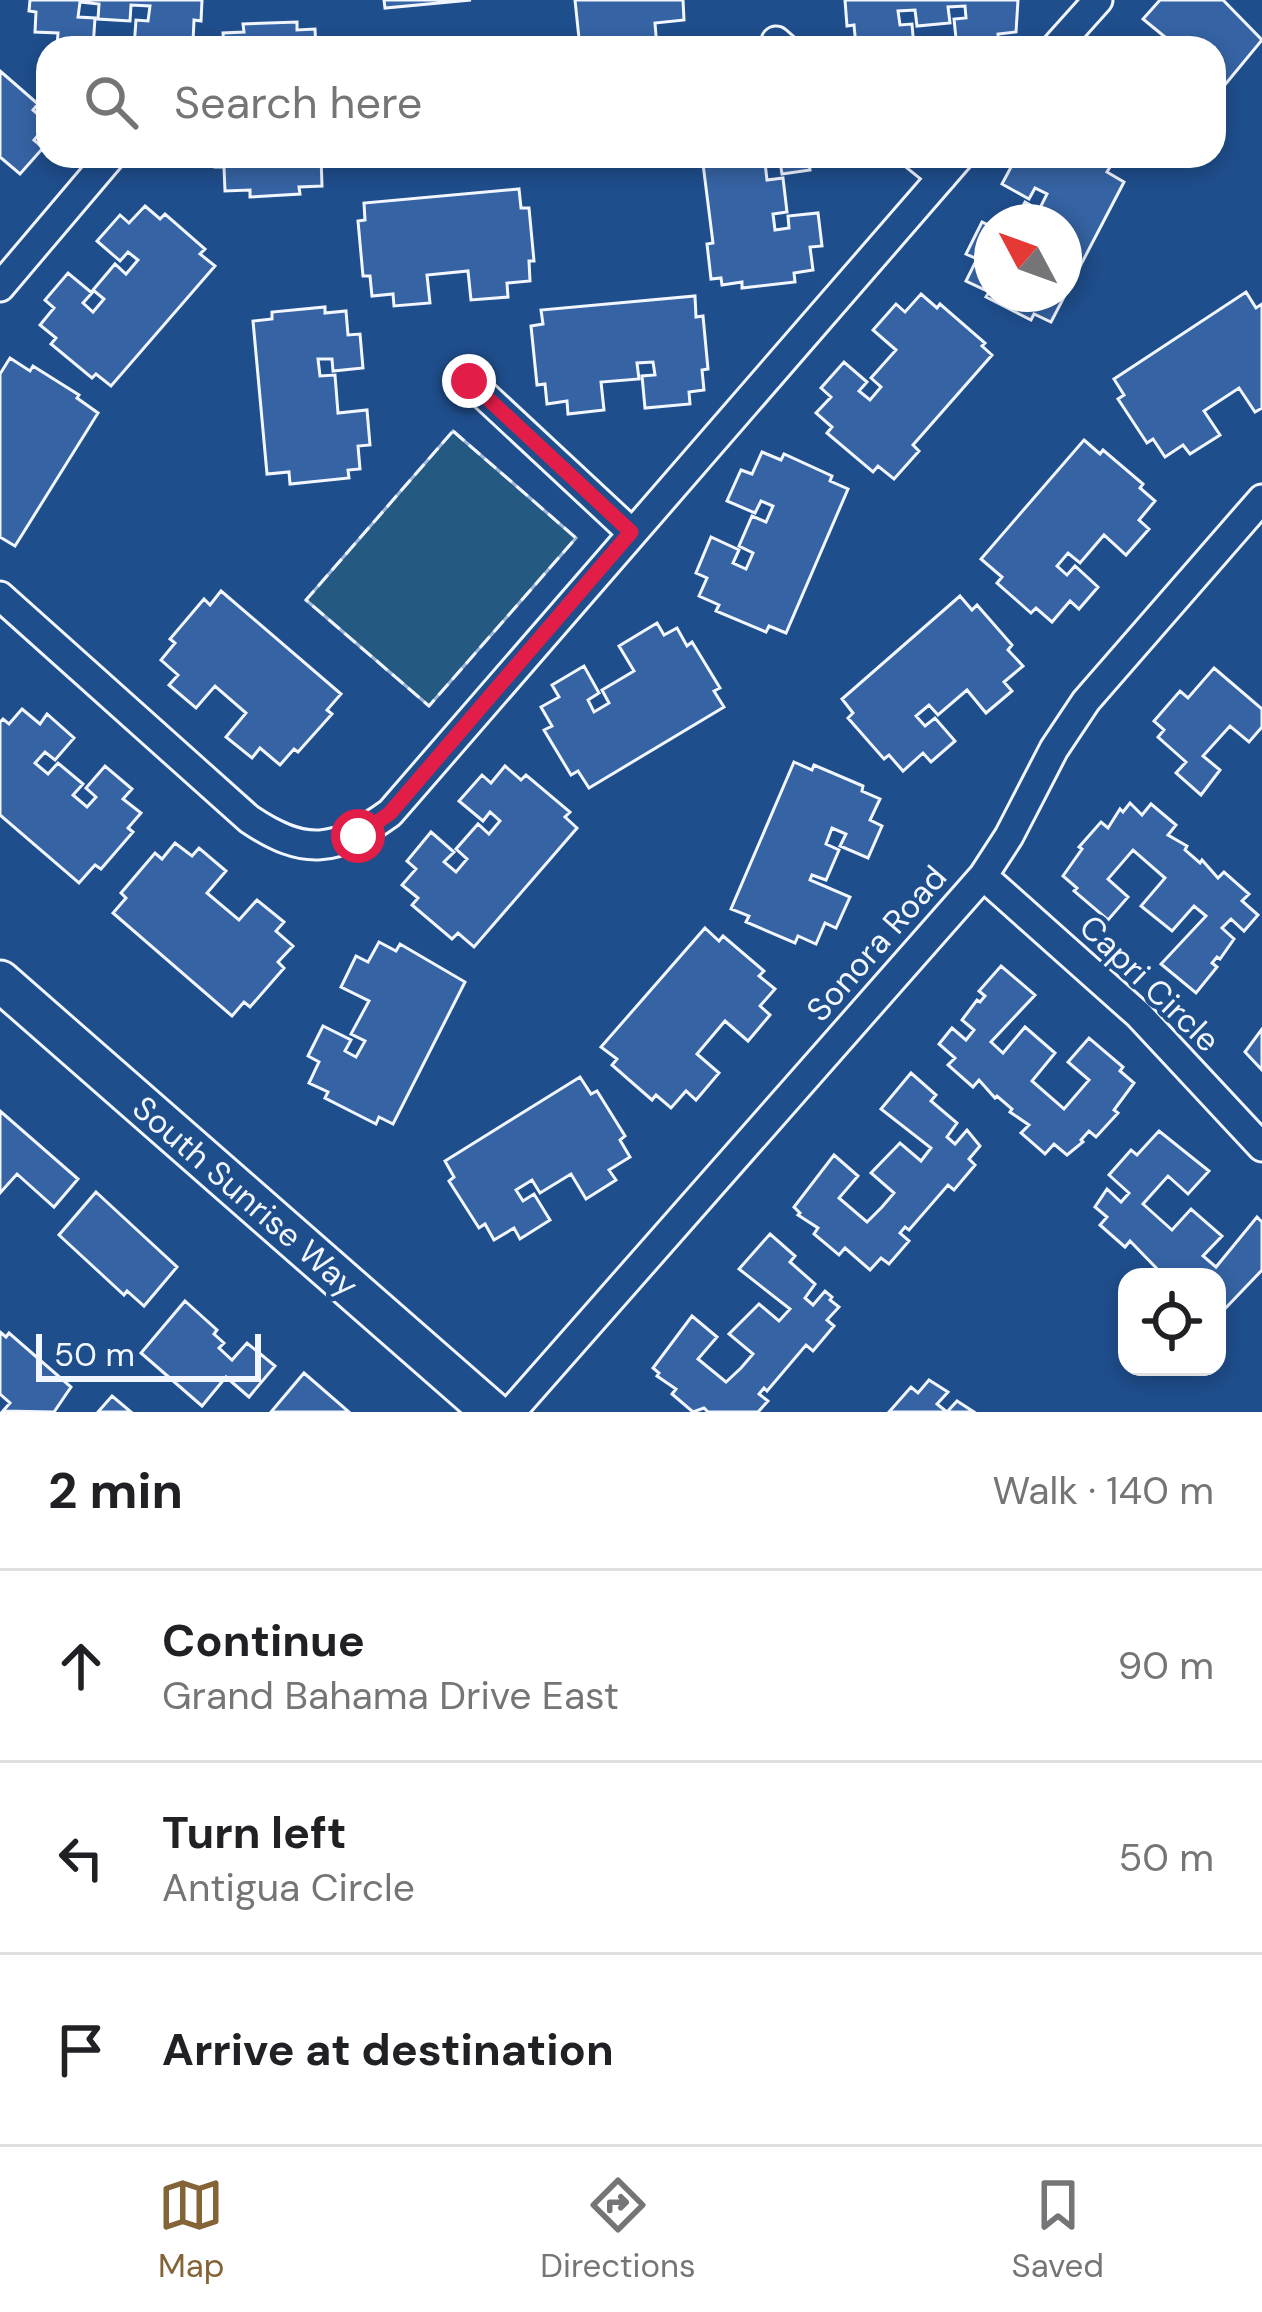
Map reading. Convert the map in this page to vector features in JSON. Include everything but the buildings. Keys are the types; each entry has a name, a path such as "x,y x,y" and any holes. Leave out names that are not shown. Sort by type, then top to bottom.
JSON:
{"main road":[{"name":"South Sunrise Way","path":"0,981 492,1412"}],"street":[{"path":"1066,36 1098,0"},
{"path":"0,286 101,168"},
{"path":"4,608 272,835 317,848 358,836 390,813 949,168"},
{"path":"469,381 631,532"},
{"name":"Sonora Road","path":"511,1412 982,876 1010,836 1054,748 1086,701 1262,499"},
{"name":"Capri Circle","path":"982,876 1139,1015 1262,1147"}],"shaded area":[{"path":"453,431 576,538 429,706 306,600"}],"fence":[{"path":"453,431 576,538 429,706 306,600 453,431"}],"route":[{"path":"358,836 390,813 631,532 469,381"}]}
